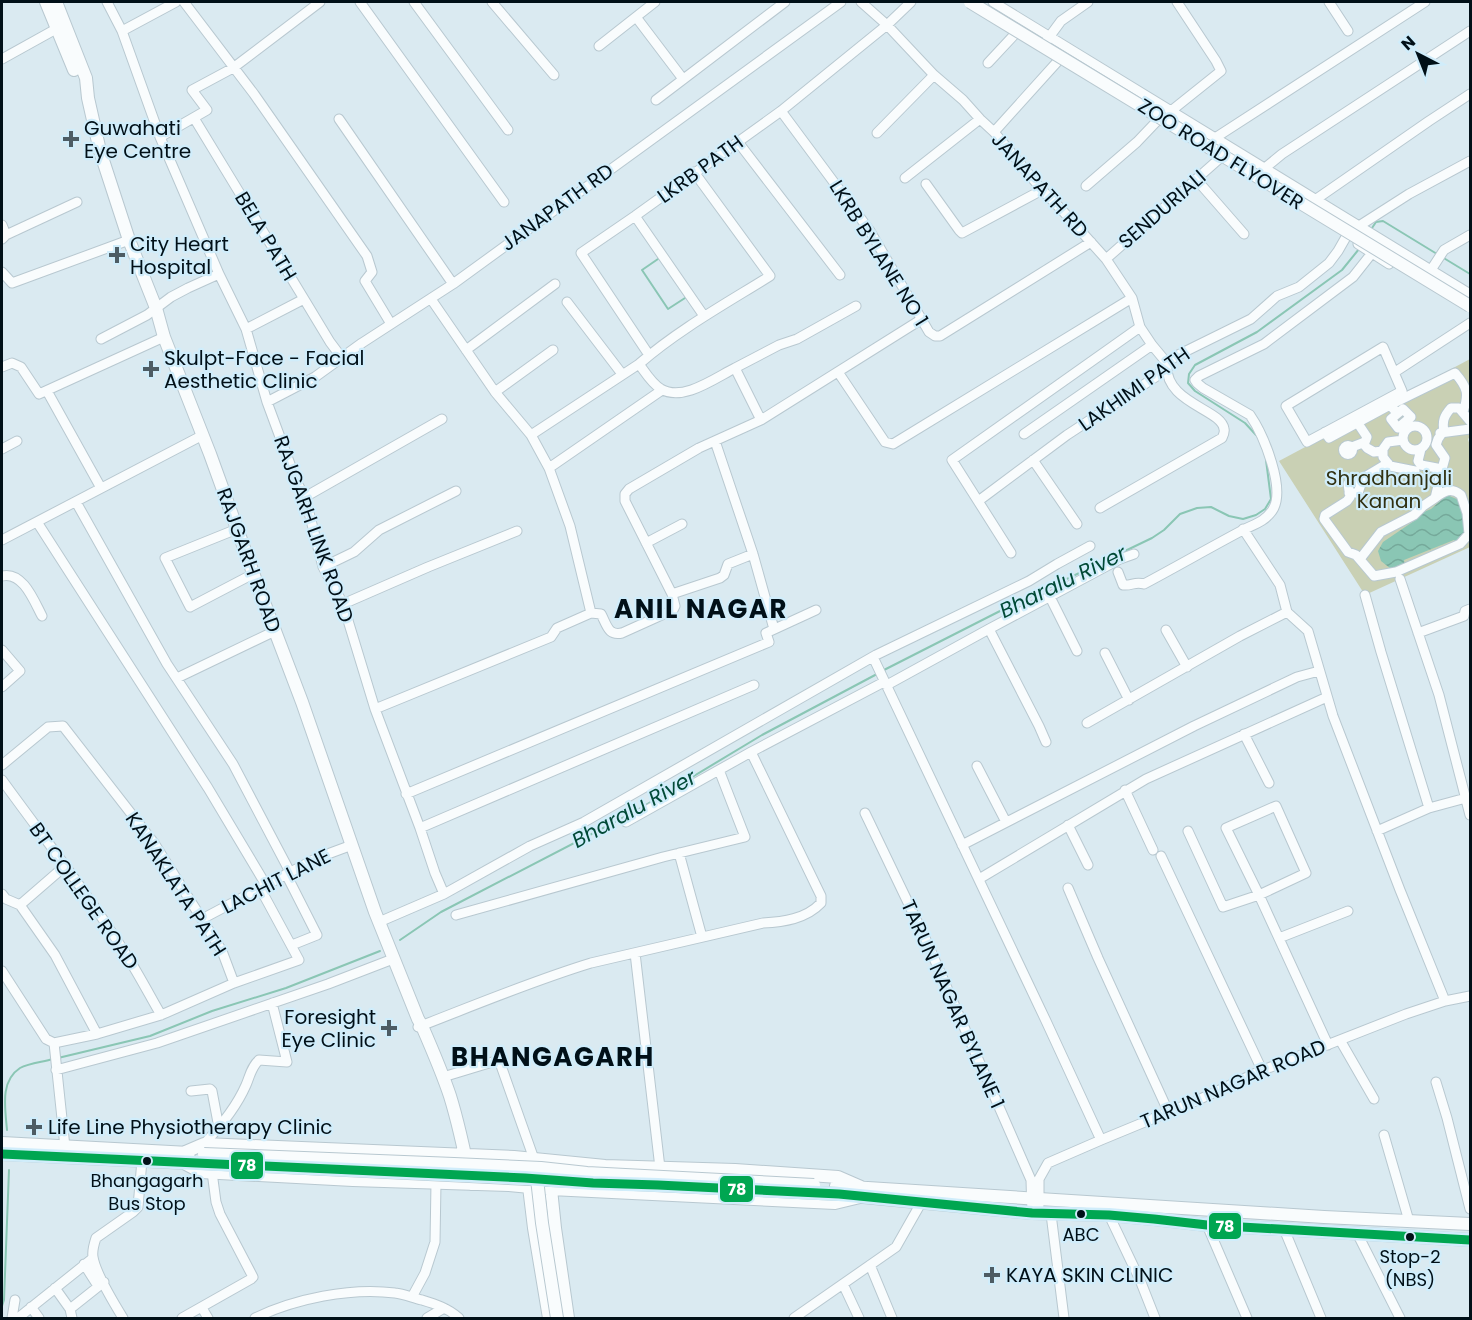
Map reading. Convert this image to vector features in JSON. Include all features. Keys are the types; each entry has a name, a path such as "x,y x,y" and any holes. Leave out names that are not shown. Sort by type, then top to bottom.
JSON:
{"main road":[{"name":"RAJGARH ROAD","path":"46,2 88,98"},
{"name":"RAJGARH ROAD","path":"56,2 86,78 88,98 100,151 129,240 156,308 164,338 203,435 302,702 379,922 419,1024 443,1077 456,1116 466,1184"},
{"name":"ZOO ROAD FLYOVER","path":"970,2 1470,306"},
{"name":"ZOO ROAD FLYOVER","path":"983,2 1470,300"},
{"name":"RAJGARH ROAD","path":"419,1024 462,1156"},
{"path":"2,1143 182,1158 203,1154 541,1168 861,1192 1036,1199 1470,1224"},
{"path":"2,1154 142,1160 182,1158 203,1154 462,1156 534,1159 605,1166 735,1170 838,1177 861,1192 921,1203 1041,1213 1109,1215 1207,1225 1470,1240"},
{"path":"203,1154 533,1183 551,1189 836,1203 861,1192"},
{"path":"182,1158 201,1172 353,1180 837,1190"},
{"path":"573,1162 573,1190"},
{"path":"533,1183 534,1228 549,1318"},
{"path":"533,1183 556,1318"},
{"path":"551,1189 568,1318"}],"street":[{"name":"RAJGARH LINK ROAD","path":"107,2 122,31 160,137 219,274 246,329 267,402 297,483 305,497 323,567 343,604 375,709 444,894"},
{"path":"122,31 176,2"},
{"path":"184,2 254,94 367,256 372,272 365,280 392,324"},
{"path":"160,137 207,110 192,90 233,68 320,2"},
{"path":"360,2 504,202"},
{"path":"414,2 508,130"},
{"path":"492,2 554,75"},
{"path":"599,46 655,2"},
{"path":"656,100 785,2"},
{"name":"JANAPATH RD","path":"267,402 315,377 453,284 841,2"},
{"name":"JANAPATH RD","path":"861,2 994,132 1042,190 1106,259 1132,298 1140,327 1167,363"},
{"name":"LKRB PATH","path":"649,355 581,253 781,111 887,25 910,2"},
{"path":"962,2 1470,312"},
{"path":"993,2 1470,294"},
{"path":"1040,50 1061,21 1088,2"},
{"path":"1171,111 1221,71 1177,2"},
{"path":"1329,2 1348,31"},
{"path":"1215,138 1425,2"},
{"path":"636,17 683,79"},
{"path":"2,59 57,29"},
{"path":"1265,168 1282,154 1470,31"},
{"path":"987,63 1015,34"},
{"path":"994,132 1058,61"},
{"path":"877,133 934,75"},
{"path":"1315,200 1470,94"},
{"name":"LKRB BYLANE NO 1","path":"781,111 870,231 930,332 935,336 940,336 1091,242"},
{"name":"BELA PATH","path":"194,118 304,299 246,329"},
{"path":"339,119 453,284"},
{"path":"905,178 980,120"},
{"path":"1086,186 1137,142 1157,121"},
{"path":"738,142 840,276"},
{"name":"SENDURIALI","path":"1106,259 1219,159"},
{"path":"1361,227 1386,208 1470,161"},
{"path":"531,435 639,364 704,316 770,276 694,172"},
{"path":"1196,179 1244,234"},
{"path":"926,184 962,233 1042,190"},
{"path":"2,225 4,237 77,202"},
{"path":"635,216 704,316"},
{"path":"1431,270 1440,256 1470,235"},
{"name":"LAKHIMI PATH","path":"978,500 1067,435 1157,376 1176,356 1251,319 1277,297 1299,287 1329,263 1349,239"},
{"path":"2,272 12,283 129,240"},
{"path":"1118,572 1123,585 1137,582 1144,584 1243,529 1262,522 1274,509 1275,479 1269,452 1250,415 1203,388 1195,380 1264,344 1353,277 1370,252"},
{"path":"101,339 147,315 188,288 219,274"},
{"path":"466,350 555,284"},
{"path":"838,372 885,442 893,444 1132,298"},
{"path":"304,299 342,358"},
{"path":"430,299 495,392 531,435 549,468 570,526 591,613"},
{"path":"567,302 622,374"},
{"path":"639,364 662,390 680,394 779,345 797,339 856,306"},
{"path":"375,709 551,637 557,628 591,613 601,614 610,632 615,635 673,610 675,606 672,594 625,501 625,494 629,489 699,448 761,420 922,319"},
{"path":"1395,372 1470,323"},
{"path":"1011,553 952,460 1140,327"},
{"path":"2,367 12,363 21,367 39,394 164,338"},
{"path":"1024,434 1152,345"},
{"path":"1383,347 1395,372 1402,391 1307,442 1286,406 1383,347"},
{"path":"495,392 553,350"},
{"path":"1100,508 1221,438 1223,434 1224,429 1221,422 1175,389 1167,374 1167,363"},
{"path":"735,368 761,420"},
{"path":"1325,432 1329,438 1455,374 1463,382 1468,398 1463,412"},
{"path":"47,390 101,488"},
{"path":"549,468 662,390"},
{"path":"1390,405 1397,413 1391,419 1398,428 1416,425 1420,426 1427,435 1426,443 1420,449 1417,465"},
{"path":"1435,498 1445,458 1436,445 1443,433 1444,415 1451,408 1459,408 1470,421"},
{"path":"305,497 442,419"},
{"path":"1357,422 1367,437 1364,443"},
{"path":"1407,425 1403,434 1406,446 1420,449"},
{"path":"1346,429 1350,446 1364,443"},
{"path":"1427,435 1470,429"},
{"path":"2,540 203,435"},
{"path":"1403,440 1388,442 1383,451 1383,457 1390,466 1417,465 1442,469"},
{"path":"2,449 17,441"},
{"path":"715,441 753,554 774,629"},
{"path":"1364,443 1374,452 1383,451"},
{"path":"1033,460 1077,524"},
{"path":"1360,559 1381,532 1414,515 1445,490 1452,490 1461,495 1467,513 1469,534 1460,544 1396,572 1374,576 1356,555 1348,552 1324,519 1325,515 1350,497 1348,484 1388,463"},
{"path":"323,567 354,552 380,530 456,491"},
{"path":"76,501 177,678 233,764 288,873 317,935 292,945"},
{"path":"2,971 46,1039 54,1043 161,1016 234,983 299,960 263,887 208,788 37,522"},
{"path":"646,543 682,524"},
{"path":"1243,529 1280,585 1287,612 1308,632 1333,716 1445,1001"},
{"path":"237,530 165,558 190,607 253,574"},
{"path":"343,604 517,531"},
{"path":"379,922 444,894 530,846 584,822 873,657 1029,581 1090,546"},
{"path":"672,594 720,578 724,575 728,564 753,554"},
{"path":"887,686 989,629 1134,554"},
{"path":"2,576 16,577 24,584 42,616"},
{"path":"1400,579 1439,695 1470,815"},
{"path":"1365,595 1429,808"},
{"path":"1050,597 1077,651"},
{"path":"1418,633 1464,616 1465,611 1470,609"},
{"path":"406,794 769,642 766,633 816,610"},
{"path":"1087,723 1240,636 1287,612"},
{"path":"989,629 1046,742"},
{"path":"1166,630 1187,667"},
{"path":"177,678 275,631"},
{"path":"2,650 20,671 2,687"},
{"path":"1105,653 1129,700"},
{"path":"873,657 1101,1140"},
{"path":"962,845 1194,726 1297,677 1319,671"},
{"path":"626,822 751,752 882,683 887,686"},
{"path":"420,828 754,685"},
{"path":"979,879 1146,779 1327,697"},
{"name":"KANAKLATA PATH","path":"2,765 48,727 63,726 154,843 222,951 234,983"},
{"path":"1244,734 1269,783"},
{"path":"419,1024 563,972 702,937 801,917 815,909 821,903 821,896 751,752"},
{"path":"977,766 1006,822"},
{"path":"456,915 679,853 746,837 719,770"},
{"name":"BT COLLEGE ROAD","path":"2,780 128,957 161,1016"},
{"path":"1125,790 1153,850"},
{"path":"1377,831 1429,808 1466,798"},
{"path":"1188,831 1223,907 1259,895 1306,873 1276,806 1226,828 1259,895 1328,1045"},
{"name":"TARUN NAGAR BYLANE 1","path":"865,813 926,940 1031,1180 1036,1199"},
{"path":"1068,825 1088,865"},
{"name":"LACHIT LANE","path":"202,919 317,858 352,845"},
{"path":"679,853 702,937"},
{"path":"1161,856 1262,1071"},
{"path":"20,905 65,866"},
{"path":"1068,888 1168,1111"},
{"path":"2,894 6,899 20,905 55,955 97,1034"},
{"path":"1279,938 1348,911"},
{"path":"635,953 660,1168"},
{"path":"56,1070 157,1043 393,959"},
{"name":"TARUN NAGAR ROAD","path":"1064,1318 1036,1199 1040,1179 1048,1163 1340,1040 1406,1014 1445,1001 1470,996"},
{"path":"203,1154 226,1121 246,1086 254,1064 259,1060 287,1062 272,1003"},
{"path":"1340,1040 1374,1099"},
{"path":"54,1043 64,1147"},
{"path":"443,1077 499,1060 534,1159"},
{"path":"1436,1082 1470,1209"},
{"path":"191,1091 210,1089 212,1091 219,1128"},
{"path":"1384,1135 1409,1221"},
{"path":"101,1284 93,1258 94,1244 96,1238 138,1207 142,1160"},
{"path":"182,1318 253,1277 219,1214 212,1173"},
{"path":"412,1297 425,1273 435,1242 436,1183"},
{"path":"795,1318 896,1247 921,1203"},
{"path":"1109,1215 1155,1318"},
{"path":"1207,1225 1247,1318"},
{"path":"1284,1229 1321,1318"},
{"path":"1358,1233 1400,1318"},
{"path":"18,1318 93,1258"},
{"path":"84,1264 101,1284 123,1318"},
{"path":"870,1265 892,1318"},
{"path":"55,1288 71,1313 101,1284"},
{"path":"843,1284 859,1318"},
{"path":"255,1318 272,1310 317,1297 366,1291 396,1293 412,1297 444,1308 459,1318"},
{"path":"12,1318 15,1300"},
{"path":"31,1307 39,1318"},
{"path":"202,1308 208,1318"},
{"path":"427,1318 444,1308"}],"green space":[{"name":"Shradhanjali Kanan","path":"1470,359 1470,437 1468,439 1470,500 1466,503 1470,518 1470,547 1365,595 1279,461"}],"water":[{"path":"1447,495 1466,503 1466,533 1457,546 1454,540 1404,560 1405,565 1391,569 1381,561 1378,551 1383,542 1414,521 1419,514 1431,509"}],"waterway":[{"name":"Bharalu River","path":"1370,231 1376,222 1383,221 1437,254"},
{"name":"Bharalu River","path":"1256,435 1245,423 1195,391 1188,383 1189,374 1195,365 1257,332 1342,270 1359,249"},
{"name":"Bharalu River","path":"1442,257 1470,274"},
{"path":"658,259 642,270 668,309 685,298"},
{"name":"Bharalu River","path":"882,671 1152,538 1180,514 1197,508 1211,507 1229,516 1243,519 1256,515 1265,509 1271,499 1266,460"},
{"name":"Bharalu River","path":"400,940 441,912 634,812 762,735 877,674"},
{"path":"58,1058 150,1036 212,1011 286,988 380,951"},
{"path":"7,1130 5,1095 9,1080 20,1068 53,1059"},
{"path":"2,1306 9,1170"}],"transit line":[{"name":"78","path":"2,1154 839,1194 1032,1213 1109,1215 1207,1225 1470,1240"}],"place":[{"name":"Guwahati Eye Centre","path":"71,139"},
{"name":"City Heart Hospital","path":"117,255"},
{"name":"Skulpt-Face - Facial Aesthetic Clinic","path":"151,369"},
{"name":"Foresight Eye Clinic","path":"389,1028"},
{"name":"Life Line Physiotherapy Clinic","path":"34,1127"},
{"name":"Bhangagarh Bus Stop","path":"147,1161"},
{"name":"ABC","path":"1081,1214"},
{"name":"Stop-2 (NBS)","path":"1410,1237"},
{"name":"KAYA SKIN CLINIC","path":"992,1275"}],"district":[{"name":"ANIL NAGAR","path":"701,609"},
{"name":"BHANGAGARH","path":"553,1057"}]}
